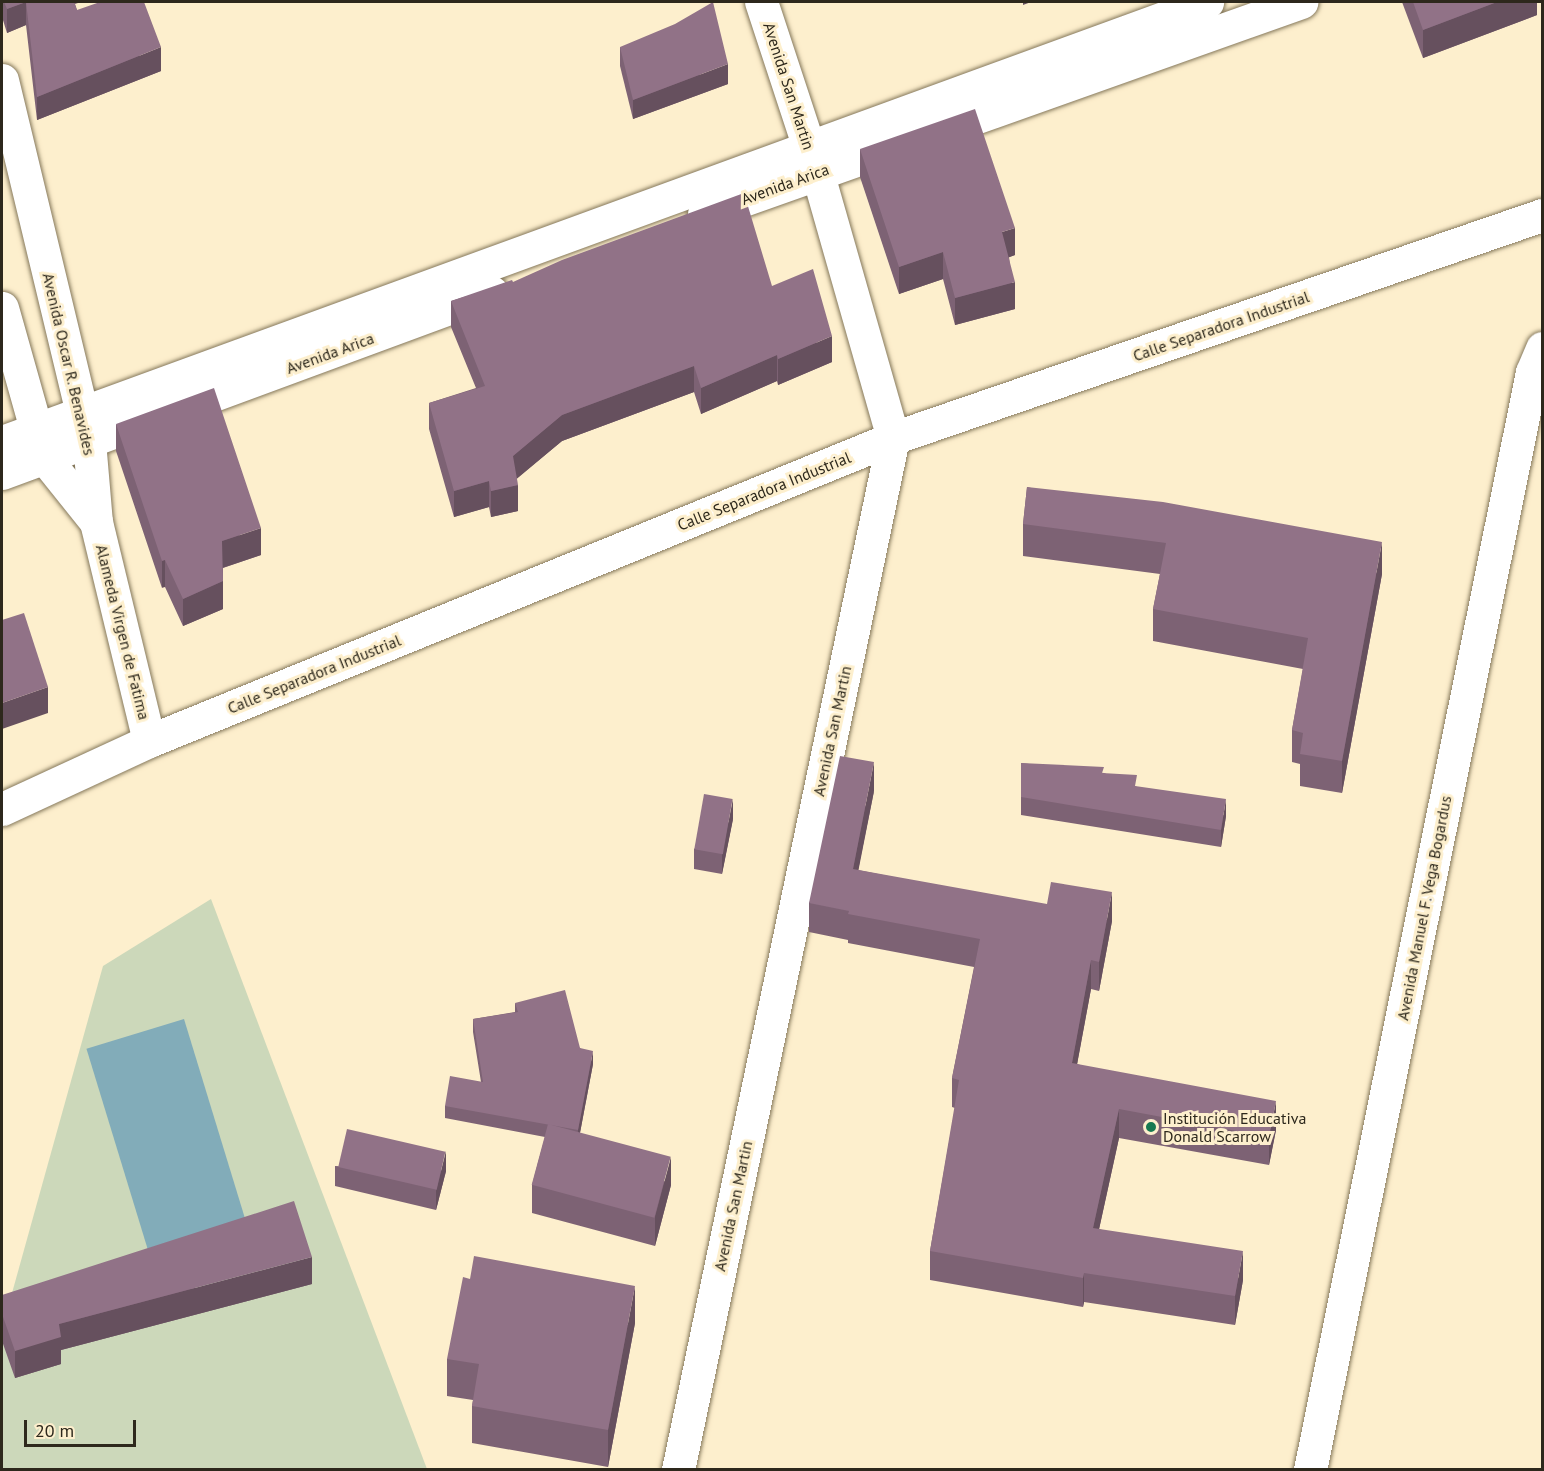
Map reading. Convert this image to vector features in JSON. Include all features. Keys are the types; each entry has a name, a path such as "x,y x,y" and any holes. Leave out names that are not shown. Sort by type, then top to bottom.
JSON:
{"street":[{"name":"Avenida San Martin","path":"678,1470 893,438 813,161 761,2"},
{"name":"Avenida Arica","path":"2,442 39,443 86,428 813,161 1207,2"},
{"name":"Avenida Arica","path":"813,161 1302,2"},
{"name":"Avenida Oscar R. Benavides","path":"2,80 86,428 96,522"},
{"name":"Calle Separadora Industrial","path":"2,809 149,741 893,438 1542,215"},
{"path":"2,308 39,443 96,522"},
{"name":"Avenida Manuel F. Vega Bogardus","path":"1310,1470 1532,372 1542,348"},
{"name":"Avenida Arica","path":"2,473 39,443"},
{"name":"Alameda Virgen de Fatima","path":"96,522 149,741"}],"green space":[{"path":"211,899 427,1469 2,1470 2,1329 103,966"}],"water":[{"path":"184,1019 245,1219 148,1249 86,1049"}],"building":[{"path":"4,2 26,2 7,9"},
{"path":"26,2 74,2 77,10 100,2 144,2 161,47 37,97"},
{"path":"713,2 728,64 633,100 620,47 675,24"},
{"path":"1413,2 1497,2 1423,30"},
{"path":"975,109 1015,228 1002,232 1015,282 955,298 943,252 899,267 860,149"},
{"path":"744,193 772,286 813,269 832,336 778,359 777,355 701,388 694,366 562,415 513,456 518,485 491,491 489,481 454,491 429,403 485,386 451,301 512,280 513,282 562,260"},
{"path":"214,388 261,528 222,541 223,581 183,599 165,560 162,561 116,424"},
{"path":"1027,487 1163,502 1382,542 1342,761 1300,754 1303,733 1292,730 1308,638 1153,609 1166,543 1023,524"},
{"path":"24,613 48,687 2,703 2,620"},
{"path":"840,756 874,762 853,869 1047,904 1051,882 1112,892 1099,962 1091,960 1072,1063 1276,1101 1269,1137 1119,1109 1093,1228 1243,1251 1235,1296 1084,1273 1083,1278 930,1251 959,1080 952,1078 980,939 848,914 849,911 809,903"},
{"path":"1021,763 1104,767 1102,773 1137,775 1135,786 1226,799 1221,830 1021,797"},
{"path":"704,794 733,799 723,854 694,849"},
{"path":"565,990 580,1048 593,1051 578,1130 445,1106 450,1076 483,1082 473,1019 518,1012 515,1003"},
{"path":"548,1124 671,1157 654,1218 532,1185"},
{"path":"347,1129 445,1152 437,1190 338,1167"},
{"path":"294,1201 312,1257 59,1324 61,1337 15,1351 2,1314 2,1295"},
{"path":"474,1256 635,1286 608,1430 472,1406 479,1364 447,1359 463,1277 470,1279"}],"place":[{"name":"Institución Educativa Donald Scarrow","path":"1151,1127"}]}
